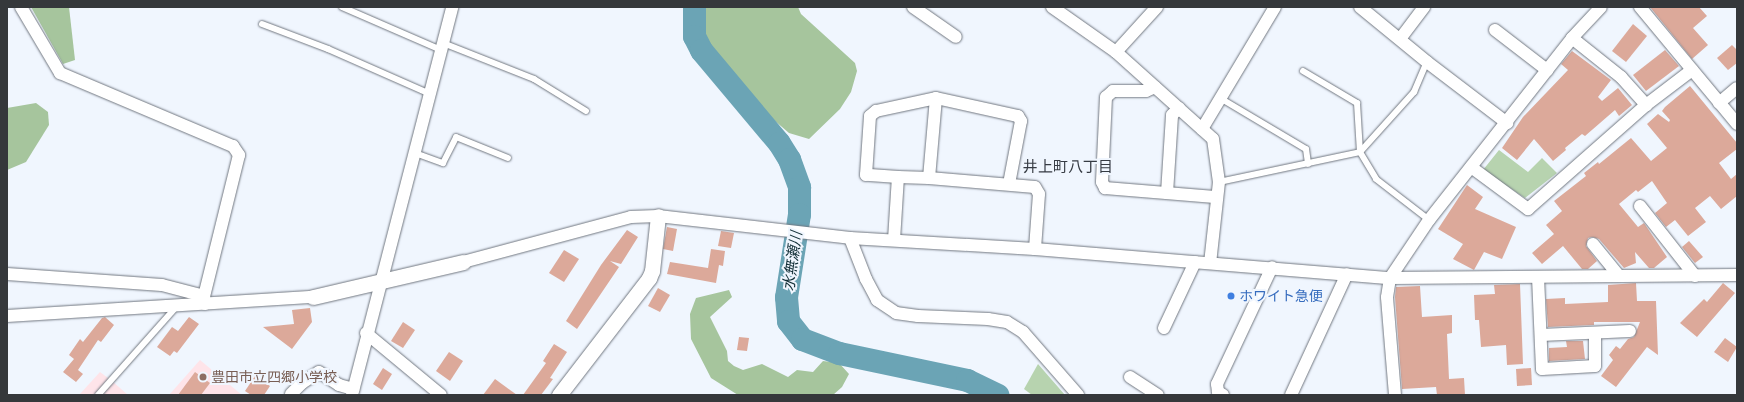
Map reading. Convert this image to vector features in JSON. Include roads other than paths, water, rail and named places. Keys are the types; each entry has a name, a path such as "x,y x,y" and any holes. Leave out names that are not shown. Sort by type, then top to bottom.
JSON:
{"street":[{"path":"21,7 60,73 233,146 239,156 204,300"},
{"path":"291,394 302,383 319,372 352,392 366,332 381,282 452,7"},
{"path":"913,7 956,37"},
{"path":"1052,7 1116,52 1213,139 1219,182 1215,197 1210,263"},
{"path":"1116,52 1157,7"},
{"path":"1202,129 1275,7"},
{"path":"1360,7 1427,62 1507,123"},
{"path":"1400,39 1424,7"},
{"path":"1395,395 1387,297 1390,278 1429,220 1507,123 1572,38 1601,7"},
{"path":"1640,7 1737,124"},
{"path":"1495,30 1547,70"},
{"path":"1572,38 1620,77 1646,105"},
{"path":"1471,167 1528,209 1646,105 1692,70"},
{"path":"1155,87 1146,91 1113,91 1106,96 1102,182 1105,188 1215,197"},
{"path":"1719,102 1737,88"},
{"path":"929,178 936,98"},
{"path":"1009,184 1021,121 1018,116 936,98 876,111 870,116 866,175 929,178 1035,187 1038,190 1035,249"},
{"path":"1168,193 1172,115 1179,108"},
{"path":"894,240 898,177"},
{"path":"1640,206 1695,276"},
{"path":"7,316 176,307 204,300 313,297 464,262 631,218 658,216 850,238 1035,249 1272,267 1390,278 1737,275"},
{"path":"559,395 649,278 652,271 658,216"},
{"path":"850,238 866,279 877,300 896,313 918,316 988,319 1007,322 1023,332 1078,395"},
{"path":"1593,244 1619,276"},
{"path":"1164,328 1195,262"},
{"path":"1223,395 1218,392 1217,384 1272,267"},
{"path":"7,274 162,285 204,300"},
{"path":"1291,395 1347,274"},
{"path":"1538,277 1542,369 1595,366 1595,334"},
{"path":"1541,335 1595,334 1630,331"},
{"path":"366,332 441,395"},
{"path":"1130,377 1158,395"}],"lane":[{"path":"342,7 442,47 534,79 586,112"},
{"path":"262,24 328,49 430,94"},
{"path":"1219,182 1360,152 1414,92 1427,62"},
{"path":"1303,71 1357,103 1360,152 1376,179 1429,220"},
{"path":"1220,98 1306,149 1308,164"},
{"path":"415,153 444,163 456,137 508,158"},
{"path":"98,395 176,307"}],"waterway":[{"name":"水無瀬川","path":"694,7 694,36 701,50 779,143 789,159 799,187 799,214 786,297 788,321 802,339 839,353 967,380 998,395"}],"place":[{"name":"ホワイト急便","path":"1231,296"},
{"name":"豊田市立四郷小学校","path":"203,377"}],"district":[{"name":"井上町八丁目","path":"1068,167"}]}
